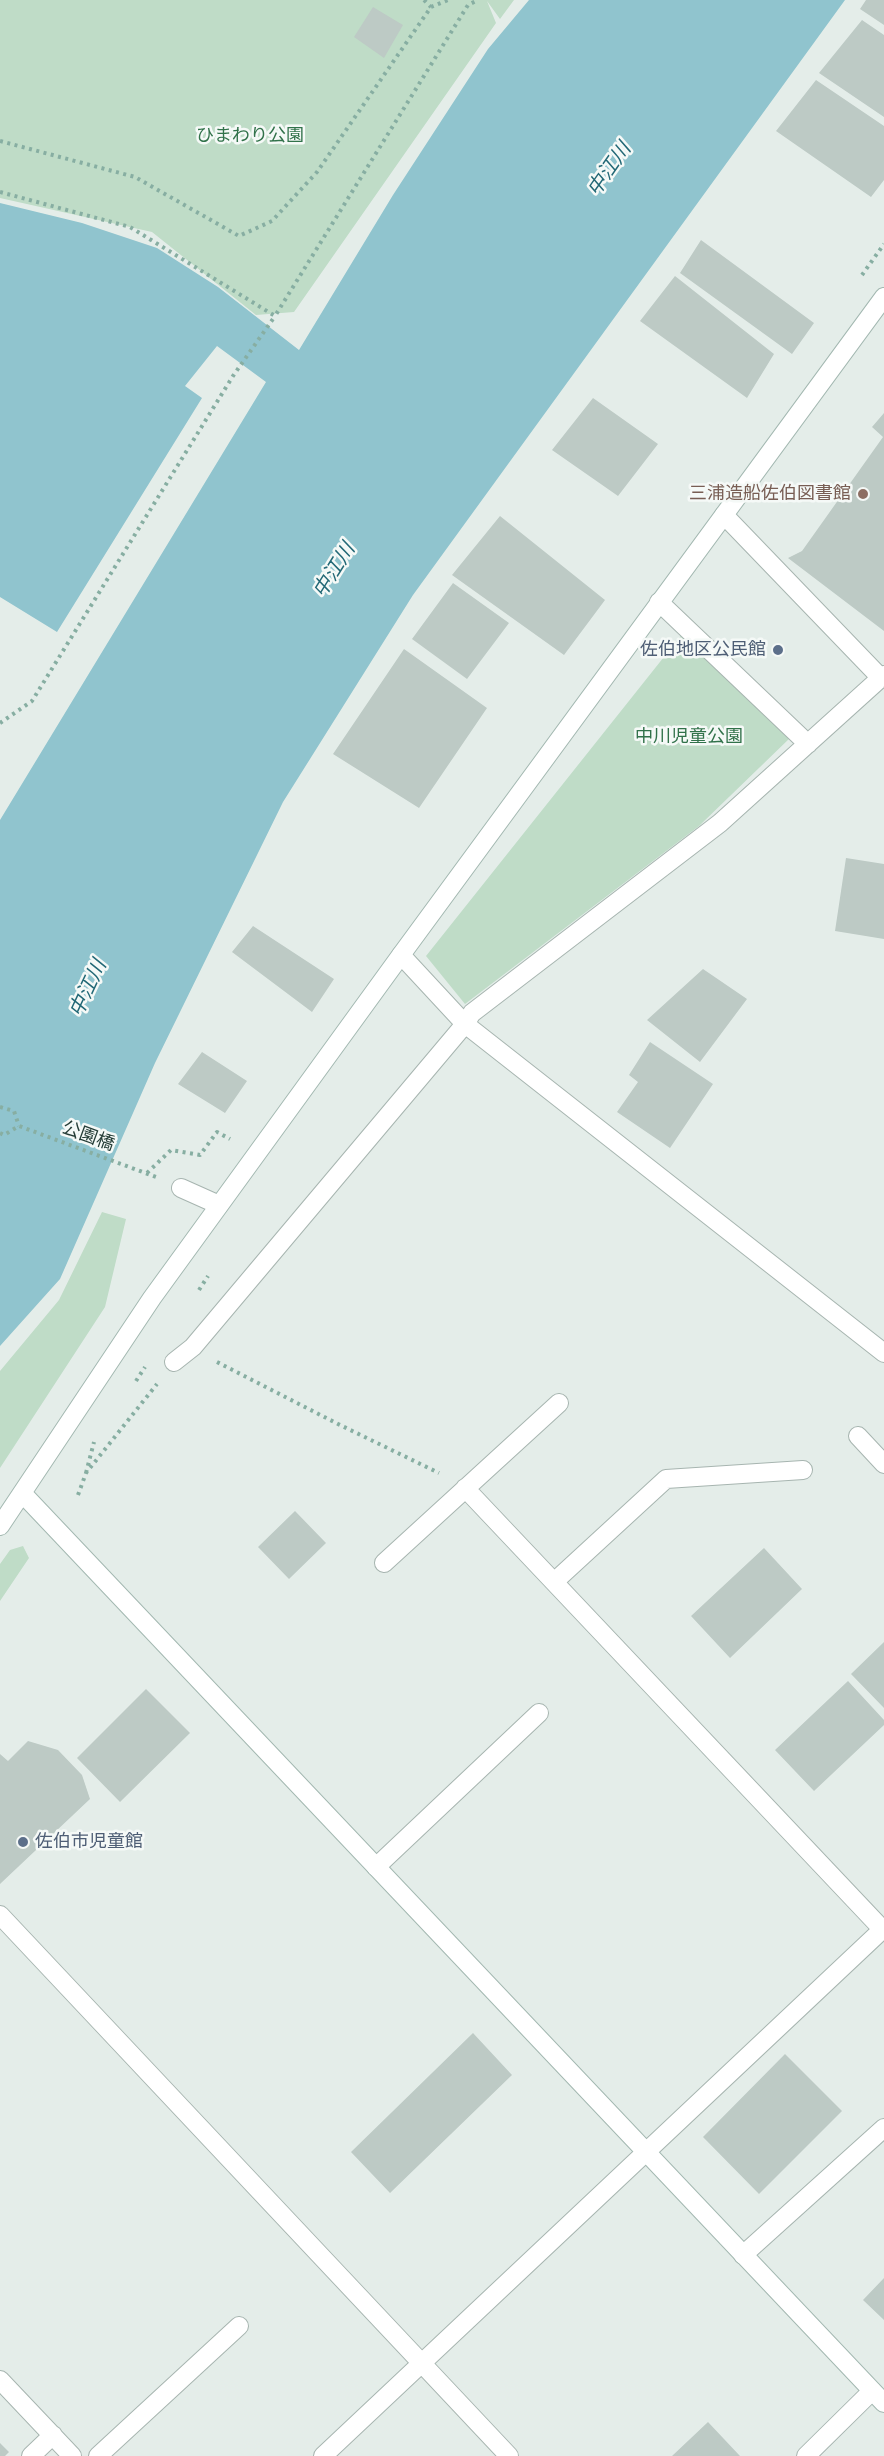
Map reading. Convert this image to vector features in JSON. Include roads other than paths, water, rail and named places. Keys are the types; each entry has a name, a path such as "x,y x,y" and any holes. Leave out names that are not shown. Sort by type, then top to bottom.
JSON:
{"street":[{"path":"0,1526 152,1298 884,297"},
{"path":"174,1362 193,1347 472,1013 720,823 882,676 724,515"},
{"path":"659,602 808,744"},
{"path":"401,955 465,1024 884,1353"},
{"path":"182,1188 219,1205"},
{"path":"384,1563 558,1403"},
{"path":"858,1436 884,1464"},
{"path":"554,1582 666,1479 803,1470"},
{"path":"323,2456 883,1929 465,1488"},
{"path":"23,1494 878,2397 806,2456"},
{"path":"376,1867 539,1713"},
{"path":"0,1915 509,2456"},
{"path":"743,2254 884,2128"},
{"path":"98,2456 239,2326"},
{"path":"0,2380 72,2456"},
{"path":"31,2456 53,2436"}],"water":[{"name":"中江川","path":"529,0 845,0 413,595 283,802 155,1063 60,1279 0,1346 0,820 266,382 217,346 185,386 202,398 57,632 0,597 0,203 82,223 157,248 218,287 299,350 393,195 488,49"}],"place":[{"name":"三浦造船佐伯図書館","path":"863,494"},
{"name":"佐伯地区公民館","path":"778,650"},
{"name":"佐伯市児童館","path":"23,1842"}],"park label":[{"name":"ひまわり公園","path":"250,136"},
{"name":"中川児童公園","path":"689,737"}]}
